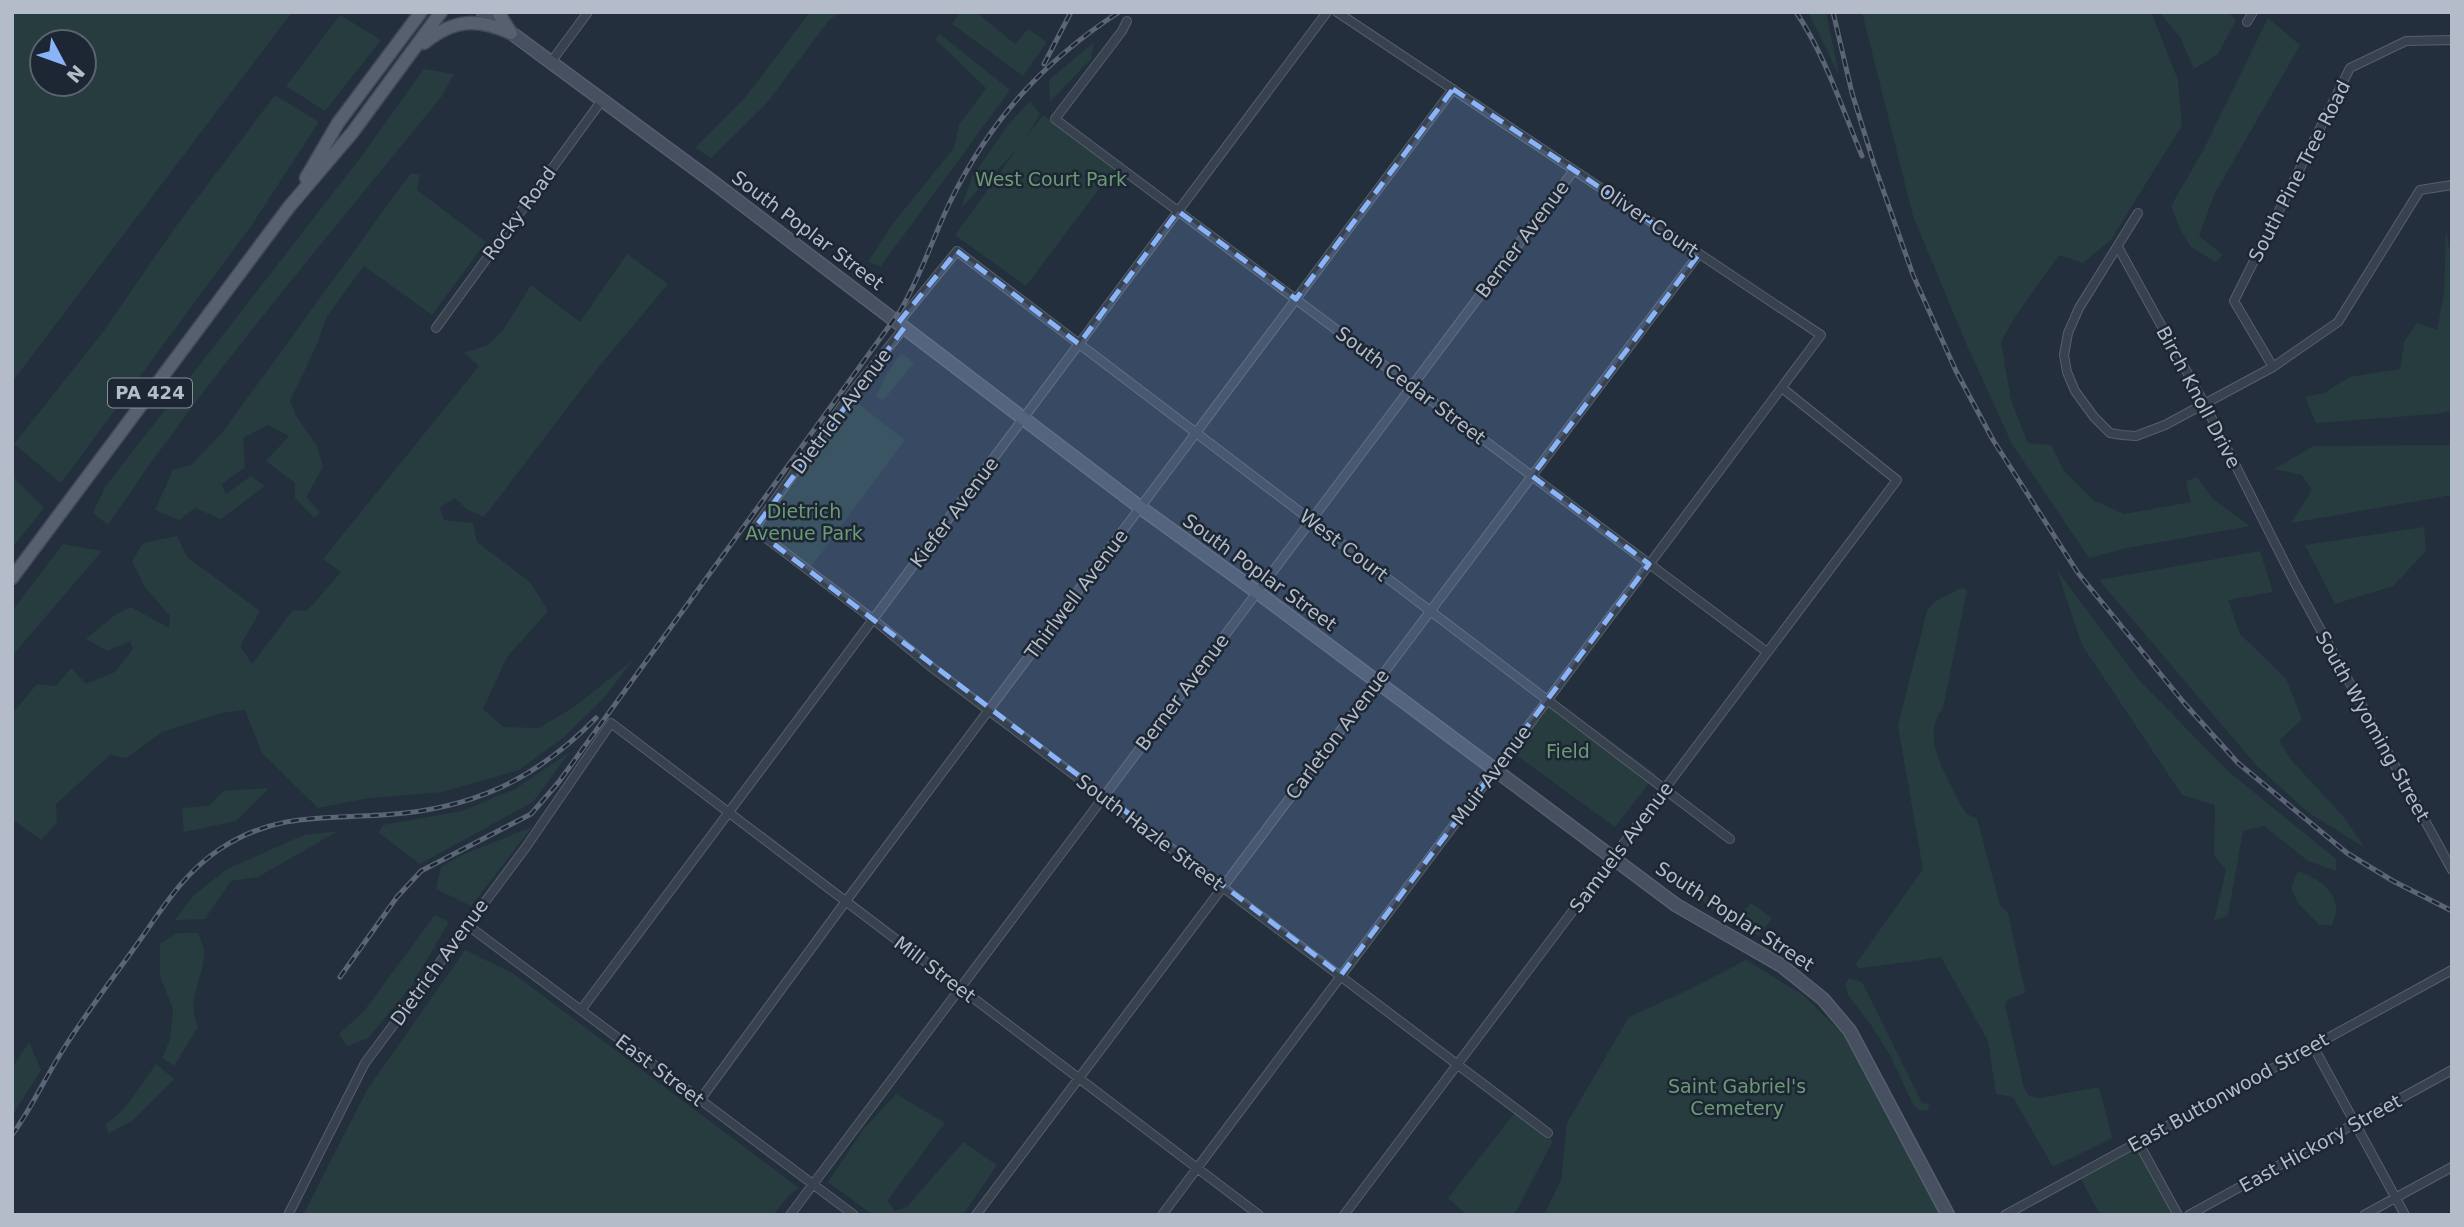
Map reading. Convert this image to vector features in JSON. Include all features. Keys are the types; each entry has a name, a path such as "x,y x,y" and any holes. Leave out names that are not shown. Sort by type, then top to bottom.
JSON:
{"main road":[{"name":"PA 424","path":"289,207 338,124 421,12"},
{"name":"PA 424","path":"12,578 289,207 352,134 441,12"},
{"name":"South Poplar Street","path":"483,12 709,179 1022,420 1676,905 1782,966 1824,999 1850,1031 1948,1215"},
{"path":"498,12 511,33"},
{"path":"410,55 434,35 456,24 486,24 511,33"}],"street":[{"path":"551,62 588,12"},
{"name":"Kiefer Avenue","path":"581,1010 1327,12"},
{"name":"Oliver Court","path":"1338,12 1821,335"},
{"path":"2247,22 2253,12"},
{"name":"South Cedar Street","path":"1127,21 1055,119 1767,652"},
{"name":"South Pine Tree Road","path":"2273,367 2234,301 2350,68 2406,41 2452,40"},
{"name":"Thirlwell Avenue","path":"700,1100 1453,89"},
{"name":"Rocky Road","path":"436,328 602,100"},
{"name":"Berner Avenue","path":"790,1215 1574,170"},
{"path":"2138,213 2079,308 2068,333 2064,355 2067,372 2076,391 2102,425 2110,433 2136,436 2165,425 2273,367 2338,322 2420,190 2452,185"},
{"name":"Birch Knoll Drive","path":"2119,247 2204,403 2295,583"},
{"name":"Dietrich Avenue","path":"754,529 957,251"},
{"name":"West Court","path":"957,251 1730,839"},
{"name":"Carleton Avenue","path":"975,1215 1699,254"},
{"name":"Muir Avenue","path":"1162,1215 1821,335"},
{"name":"Samuels Avenue","path":"1344,1215 1897,480 1782,388"},
{"name":"South Hazle Street","path":"754,529 989,711 1548,1133"},
{"name":"South Wyoming Street","path":"2295,583 2452,870"},
{"name":"Dietrich Avenue","path":"288,1215 365,1063 526,847 611,723"},
{"name":"Mill Street","path":"611,723 1259,1215"},
{"name":"East Street","path":"466,924 854,1215"},
{"name":"East Buttonwood Street","path":"2005,1215 2452,970"},
{"path":"2313,1046 2406,1215"},
{"name":"East Hickory Street","path":"2189,1215 2452,1070"},
{"path":"2138,1142 2178,1215"},
{"path":"2364,1215 2452,1167"}],"highlighted area":[{"path":"1453,89 1699,254 1532,476 1649,564 1341,975 754,529 904,328 898,323 957,251 1079,344 1178,211 1296,299"}],"green space":[{"path":"12,12 292,12 12,382"},
{"path":"810,12 841,12 829,20 766,104 711,158 695,148 744,99"},
{"path":"961,12 976,12 1015,44 1028,29 1047,42 1023,76 952,24"},
{"path":"1808,12 1826,12 1839,75"},
{"path":"1862,12 2151,12 2178,80 2182,125 2111,240 2083,263 2059,255 2013,320 2001,342 2011,400 2028,443 2051,445 2064,471 2093,500 2124,514 2191,502 2186,481 2197,477 2213,499 2250,526 2127,548 2089,558 2012,444 1913,216"},
{"path":"2159,12 2228,12 2236,20 2218,54 2194,69 2180,37"},
{"path":"340,15 381,40 325,111 286,86"},
{"path":"2268,18 2300,45 2214,195 2199,236 2223,255 2216,262 2191,247 2171,206 2204,149"},
{"path":"940,34 1010,90 881,266 868,262 891,226 954,148 959,125 986,88 935,39"},
{"path":"1094,42 1091,59 1050,102 1049,80"},
{"path":"424,69 454,74 442,96 228,360 108,525 93,513 105,487 361,157"},
{"path":"275,95 319,122 251,226 61,483 14,444 103,332 174,229"},
{"name":"West Court Park","path":"1030,101 1040,114 1027,136 1043,115 1114,169 1026,286 955,235 1017,149 961,208 972,177 1008,125"},
{"path":"410,174 420,174 417,190 486,242 432,315 364,266 327,316 290,401 296,416 317,446 323,467 306,497 320,512 314,518 295,498 295,483 266,461 289,436 268,425 243,438 245,467 222,484 226,494 251,476 265,486 221,519 195,508 179,520 155,510 173,470 191,465 222,433"},
{"path":"2446,228 2452,266 2452,411 2316,423 2305,397 2324,393 2350,377 2400,369 2404,342 2417,323 2437,330 2444,293"},
{"path":"627,254 668,284 597,369 484,517 468,510 455,498 440,507 444,520 473,523 477,542 530,582 548,611 507,657 483,709 503,727 539,728 574,707 633,660 604,698 564,737 519,770 442,792 369,798 318,808 262,753 245,710 221,713 162,732 127,758 110,755 56,804 57,823 41,840 12,819 12,714 37,684 56,686 71,668 86,684 115,672 133,649 130,641 108,651 86,639 115,615 131,607 169,628 170,616 145,587 132,561 143,543 177,536 187,557 260,611 240,646 252,664 293,610 307,611 341,572 323,559 479,366 464,353 488,345 503,330 531,285 580,322"},
{"path":"901,353 914,363 883,401 876,396"},
{"name":"Dietrich Avenue Park","path":"854,400 905,440 811,567 758,529"},
{"path":"2452,445 2452,495 2291,523 2312,490 2302,475 2274,469 2314,446"},
{"path":"12,476 44,508 12,548"},
{"path":"2424,527 2426,551 2393,586 2335,604 2305,545"},
{"path":"63,544 102,551 12,656 12,611"},
{"path":"2260,551 2273,592 2228,600 2240,634 2286,679 2302,719 2279,741 2292,761 2342,815 2365,848 2309,813 2256,765 2099,580"},
{"path":"2057,570 2139,680 2228,771 2336,859 2336,871 2308,861 2264,826 2243,831 2228,915 2214,921 2226,870 2214,855 2215,805 2182,795 2082,645"},
{"path":"1961,588 1967,590 1943,708 1936,720 1934,744 1943,770 1961,806 1967,814 1977,819 2000,905 2008,913 2025,991 2007,1000 2005,1005 2024,1088 2029,1096 2040,1098 2099,1087 2112,1138 2053,1167 2013,1097 1996,1094 1988,1041 1941,957 1862,968 1858,968 1856,964 1923,869 1898,726 1927,611 1934,602"},
{"name":"Field","path":"1552,698 1656,774 1615,827 1512,752"},
{"path":"570,752 533,802 420,864 379,833 383,825 462,811 515,789"},
{"path":"269,788 236,821 184,832 182,808 209,806 223,791"},
{"path":"532,827 471,906 436,889 441,867 462,855"},
{"path":"338,831 258,877 231,881 205,919 175,920 193,896 227,869 304,835"},
{"path":"2298,871 2317,880 2332,895 2336,910 2332,925 2319,925 2298,903 2291,888"},
{"path":"1703,894 1740,915 1751,903 1772,918 1759,936 1708,906 1699,897"},
{"path":"435,915 449,922 410,988 368,1038 347,1046 339,1034 364,1011"},
{"path":"177,933 198,933 204,952 194,999 198,1027 174,1066 162,1058 170,1040 173,1009 160,976 160,944"},
{"path":"465,950 514,974 799,1188 789,1195 773,1215 303,1215 367,1090"},
{"name":"Saint Gabriel's Cemetery","path":"1746,960 1803,995 1848,1039 1941,1215 1544,1215 1561,1180 1567,1123 1629,1017"},
{"path":"1849,978 1862,982 1922,1103 1929,1104 1928,1110 1920,1111 1913,1105 1891,1057 1848,995 1845,984"},
{"path":"29,1042 41,1070 12,1116 12,1068"},
{"path":"156,1064 174,1079 132,1121 109,1133 105,1125 124,1109"},
{"path":"896,1094 945,1123 887,1201 895,1211 907,1207 963,1142 997,1165 963,1215 873,1215 828,1182 863,1130"},
{"path":"1517,1110 1553,1141 1514,1215 1467,1215 1448,1198"},
{"path":"2137,1147 2174,1215 2100,1215 2081,1179"}],"railway":[{"path":"1044,64 1071,12"},
{"path":"340,977 397,897 421,871 531,814 558,783 900,311 951,200 1002,118 1043,72 1119,12"},
{"path":"1796,12 1824,64 1862,156"},
{"path":"1833,12 1852,93 1913,275 1956,371 1993,440 2078,573 2185,704 2238,763 2347,853 2393,881 2452,911"},
{"path":"12,1135 70,1038 167,902 207,858 243,836 265,827 310,819 434,809 486,794 510,783 554,755 596,718"}]}
